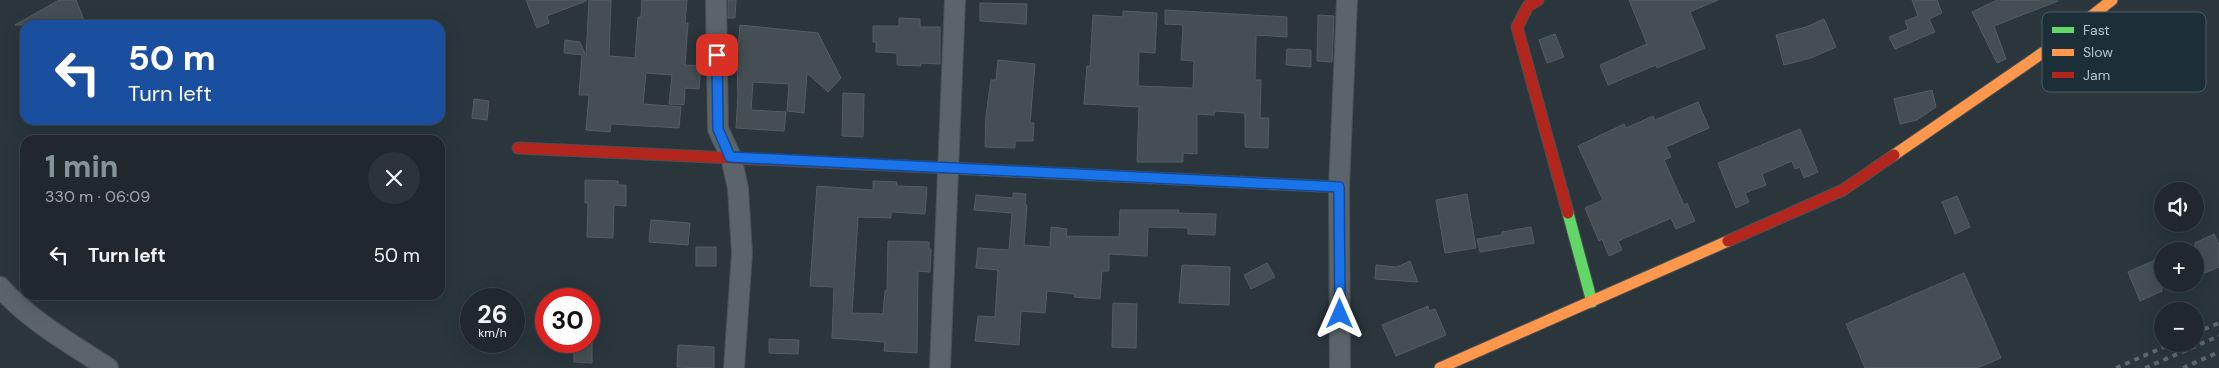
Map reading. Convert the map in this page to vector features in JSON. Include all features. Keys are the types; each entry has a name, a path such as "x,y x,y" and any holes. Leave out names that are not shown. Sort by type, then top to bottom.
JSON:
{"street":[{"path":"716,0 718,129 730,157 738,188 742,253 734,368"},
{"path":"940,368 955,0"},
{"path":"1340,368 1339,187 1348,0"},
{"path":"1538,0 1528,6 1517,27 1592,302"},
{"path":"2096,12 2112,0"},
{"path":"1440,368 1843,190 2042,52"},
{"path":"518,148 1339,187"},
{"path":"0,286 13,302 36,321 108,368"}],"building":[{"path":"59,0 76,0 84,20 24,20"},
{"path":"526,0 586,1 547,16 549,23 537,28"},
{"path":"589,0 611,0 609,56 635,58 638,17 641,17 642,0 687,0 685,23 688,23 685,65 701,66 699,89 685,88 684,105 669,104 672,75 646,73 643,104 681,107 679,128 611,124 610,132 586,130 589,95 579,95 582,55 564,53 565,40 580,42 586,56"},
{"path":"728,0 736,0 735,18 728,18"},
{"path":"1629,0 1718,0 1690,12 1705,48 1657,68 1656,65 1608,85 1600,65 1647,44"},
{"path":"1912,0 1937,0 1942,13 1929,19 1935,32 1895,49 1889,37 1908,29 1905,21 1918,16"},
{"path":"1997,0 2058,1 1994,26 2006,59 1997,63 1972,12"},
{"path":"980,3 1027,4 1026,24 980,21"},
{"path":"1165,10 1287,17 1287,37 1256,35 1255,80 1261,80 1260,118 1269,118 1268,148 1245,147 1245,114 1215,111 1214,115 1197,114 1197,154 1183,153 1183,162 1137,162 1139,107 1084,104 1087,66 1090,66 1093,15 1123,17 1123,11 1157,13 1155,53 1139,52 1138,86 1193,88 1194,61 1181,60 1183,25 1165,24"},
{"path":"1318,15 1334,16 1332,62 1317,61"},
{"path":"899,18 920,19 920,27 940,27 940,64 921,63 921,66 897,65 897,53 876,52 876,42 873,42 873,26 899,26"},
{"path":"1824,19 1836,47 1811,58 1784,65 1776,35 1806,27"},
{"path":"740,25 818,33 841,78 828,92 807,73 804,113 787,111 789,84 753,82 751,110 786,112 784,131 736,128 737,64 729,63 729,49 738,50"},
{"path":"1555,34 1564,57 1547,63 1539,40"},
{"path":"1287,49 1311,50 1311,67 1286,65"},
{"path":"998,60 1035,64 1030,123 1034,123 1033,141 1015,141 1015,148 985,147 986,116 991,80 996,80"},
{"path":"1932,90 1936,107 1917,120 1900,124 1894,99"},
{"path":"843,93 864,94 863,137 842,136"},
{"path":"474,99 489,101 487,120 472,118"},
{"path":"1698,102 1709,128 1666,147 1671,157 1664,160 1684,205 1687,203 1695,221 1676,229 1671,218 1618,241 1622,250 1609,256 1602,239 1599,241 1585,208 1603,200 1578,146 1624,124 1626,128 1653,116 1655,120"},
{"path":"1800,129 1818,172 1804,178 1800,167 1795,169 1792,161 1762,174 1766,185 1745,193 1749,202 1736,208 1718,163"},
{"path":"585,180 618,181 618,185 626,185 626,206 614,205 613,238 587,237 588,203 585,203"},
{"path":"873,181 897,182 897,186 927,187 925,214 891,212 891,218 858,217 852,313 883,314 885,291 887,291 888,241 929,242 929,249 931,249 930,272 918,271 917,353 884,351 885,342 832,338 834,287 810,286 817,186 873,190"},
{"path":"1013,193 1026,194 1024,245 1050,247 1051,227 1067,229 1066,236 1119,237 1120,210 1179,210 1178,213 1216,214 1215,235 1188,234 1188,228 1148,227 1147,256 1109,254 1109,271 1102,271 1100,299 1074,297 1075,294 1047,291 1045,313 1021,311 1019,345 975,341 978,316 995,317 998,270 976,268 978,248 1009,250 1012,213 974,210 976,195 1013,198"},
{"path":"1467,194 1476,248 1445,253 1436,200"},
{"path":"1957,196 1970,227 1955,234 1942,202"},
{"path":"651,220 690,223 688,245 649,242"},
{"path":"1531,227 1534,243 1480,252 1477,239 1502,235 1502,232"},
{"path":"2214,234 2219,245 2219,267 2204,273 2204,242 2197,242"},
{"path":"696,247 716,247 716,266 696,266"},
{"path":"1410,261 1418,282 1375,279 1376,265 1397,267"},
{"path":"2154,261 2154,292 2160,292 2140,301 2128,272"},
{"path":"1267,263 1275,277 1251,289 1244,275"},
{"path":"1182,265 1230,267 1229,305 1179,303"},
{"path":"1964,273 2001,358 1977,368 1865,368 1846,324"},
{"path":"1113,303 1137,304 1136,348 1112,347"},
{"path":"1428,306 1429,311 1435,309 1446,335 1396,356 1382,325"},
{"path":"769,339 799,340 798,354 769,353"},
{"path":"678,345 714,347 714,368 677,367"},
{"path":"574,353 592,353 592,363 574,362"}],"railway":[{"path":"2204,329 2219,323"},
{"path":"2145,368 2219,336"},
{"path":"2116,368 2154,351"},
{"path":"2183,368 2219,352"}],"traffic: fast":[{"path":"1568,213 1592,302"}],"traffic: slow":[{"path":"2097,12 2112,0"},
{"path":"1894,155 2042,53"},
{"path":"948,168 1339,187"},
{"path":"1440,368 1728,241"}],"traffic: jam":[{"path":"1538,0 1528,6 1517,27 1568,213"},
{"path":"518,148 948,168"},
{"path":"1728,241 1843,190 1894,155"}],"route":[{"path":"717,55 718,129 730,157 1339,187 1340,314"}]}
